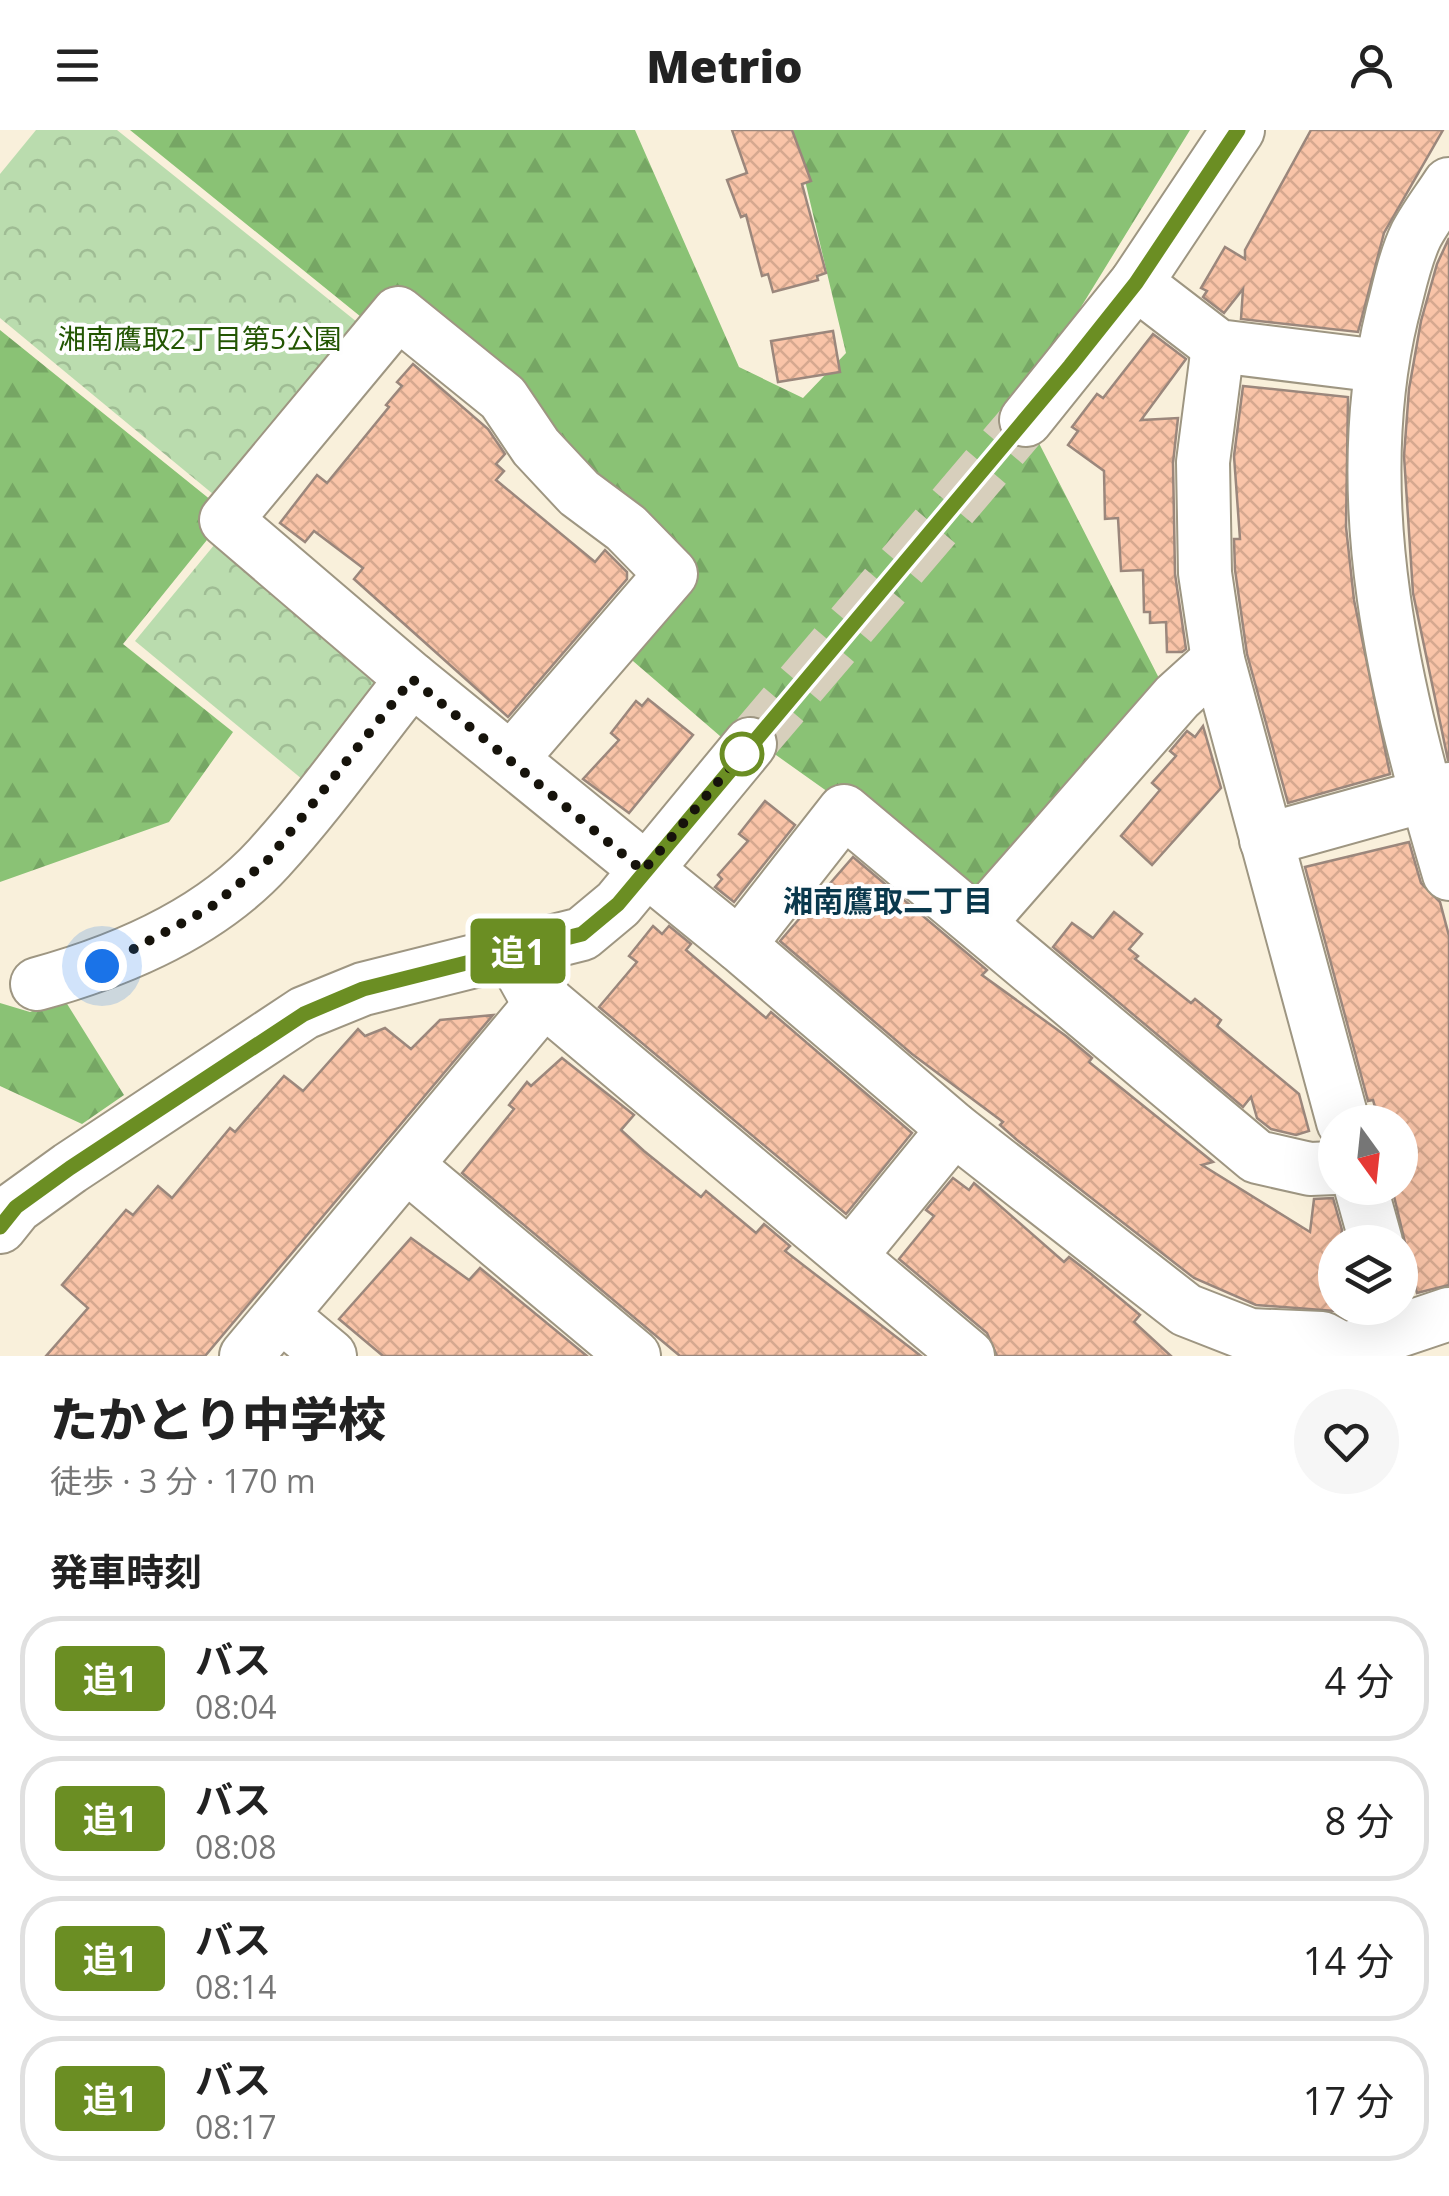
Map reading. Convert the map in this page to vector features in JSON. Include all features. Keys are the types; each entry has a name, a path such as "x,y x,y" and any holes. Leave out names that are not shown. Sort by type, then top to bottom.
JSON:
{"street":[{"path":"1026,420 1136,283 1238,130"},
{"path":"1449,184 1416,235 1380,366 1374,476 1383,607 1437,792 1449,874"},
{"path":"1136,283 1218,346 1380,366"},
{"path":"512,758 671,574 626,528 579,493 536,447 503,398 398,312 226,520 643,871 739,945 954,1129 1186,1310 1250,1334 1322,1338 1349,1355 1386,1325"},
{"path":"1218,346 1203,462 1205,573 1218,660 1339,1105"},
{"path":"980,922 1178,697 1218,660"},
{"path":"37,984 102,966 210,908 268,860 412,679"},
{"path":"0,1226 16,1207 70,1168 304,1014 363,989 582,934 618,904 750,744"},
{"path":"1266,840 1437,792"},
{"path":"739,945 844,811 1257,1157 1318,1169"},
{"path":"511,953 531,988 968,1356"},
{"path":"246,1356 544,999"},
{"path":"850,1256 954,1129"},
{"path":"406,1165 634,1356"},
{"path":"1418,1316 1449,1314"},
{"path":"281,1315 330,1356"}],"green space":[{"name":"湘南鷹取2丁目第5公園","path":"36,130 117,130 362,326 219,499 0,318 0,174"},
{"path":"130,130 635,130 739,367 803,398 846,353 793,130 1190,130 1020,406 1163,686 976,897 752,738 720,736 626,655 692,567 371,325"},
{"path":"0,330 222,509 215,530 123,644 233,732 169,822 0,882"},
{"path":"215,544 389,686 308,784 135,641"},
{"path":"64,999 124,1095 82,1124 0,1086 0,1003 30,1012"}],"building":[{"path":"732,130 792,130 811,181 802,184 826,273 817,276 818,280 773,292 768,274 762,276 746,215 741,217 727,180 747,173"},
{"path":"1311,130 1443,130 1384,233 1358,332 1241,319 1243,289 1224,313 1203,297 1207,291 1201,288 1225,247 1245,259 1245,250"},
{"path":"1449,238 1448,760 1413,593 1404,456 1409,389 1421,321 1437,264"},
{"path":"833,331 840,372 778,382 771,341"},
{"path":"1153,334 1186,359 1141,420 1178,418 1173,463 1175,574 1186,649 1182,652 1167,652 1166,622 1150,623 1150,612 1144,612 1143,570 1121,571 1118,518 1105,519 1104,471 1068,445 1078,431 1072,427 1097,394 1103,398"},
{"path":"413,364 488,429 505,454 496,464 504,471 496,480 595,562 605,550 627,572 627,579 508,717 354,579 363,568 314,531 305,542 280,523 317,475 327,483 389,407 386,405 402,386 397,382"},
{"path":"1243,386 1348,397 1346,527 1354,600 1390,774 1288,803 1247,654 1235,570 1234,539 1240,539 1234,456"},
{"path":"648,699 693,735 629,813 583,779 619,740 611,733 636,701 642,706"},
{"path":"1203,726 1221,788 1152,865 1121,836 1160,790 1152,783 1176,756 1170,751 1187,731 1195,737"},
{"path":"765,801 795,825 734,902 715,887 722,879 718,875 748,841 739,834"},
{"path":"1409,842 1421,883 1440,902 1449,936 1449,1285 1418,1293 1418,1225 1401,1225 1396,1205 1418,1205 1418,1105 1374,1105 1373,1100 1368,1101 1305,867"},
{"path":"853,857 987,970 982,975 1066,1036 1092,1058 1089,1062 1213,1162 1202,1165 1310,1232 1314,1199 1318,1199 1318,1205 1335,1205 1341,1225 1318,1225 1318,1310 1256,1305 1194,1278 1017,1140 1000,1125 1003,1122 912,1054 780,941"},
{"path":"1114,912 1142,934 1129,949 1138,956 1135,959 1191,1003 1195,999 1221,1020 1217,1026 1299,1094 1309,1131 1296,1135 1271,1129 1257,1118 1251,1097 1243,1107 1053,947 1072,923 1093,938"},
{"path":"653,926 662,934 669,926 691,944 686,950 766,1018 771,1012 912,1133 846,1214 599,1007 637,962 629,956"},
{"path":"493,1015 205,1356 46,1356 88,1308 62,1285 126,1210 133,1215 158,1186 172,1198 230,1128 235,1132 284,1076 303,1091 358,1029 365,1036 385,1028 411,1049 440,1020"},
{"path":"562,1058 634,1115 621,1130 644,1151 701,1197 706,1191 756,1233 764,1224 790,1246 785,1251 921,1356 680,1356 462,1173 514,1109 509,1105 527,1082 531,1086"},
{"path":"953,1178 969,1190 974,1183 1064,1262 1069,1257 1091,1274 1140,1315 1134,1322 1171,1356 997,1356 987,1333 899,1259 934,1216 926,1210"},
{"path":"411,1238 469,1280 480,1268 587,1356 383,1356 339,1319"}],"tunnel":[{"path":"750,744 1026,420"}],"bus line":[{"name":"追1","path":"0,1227 16,1207 70,1168 304,1014 363,989 582,934 618,904 1070,366 1136,283 1238,130"}],"district":[{"name":"湘南鷹取二丁目","path":"888,902"}],"route":[{"path":"102,966 210,908 268,860 412,679 512,758 643,871 750,744 742,754"}]}
